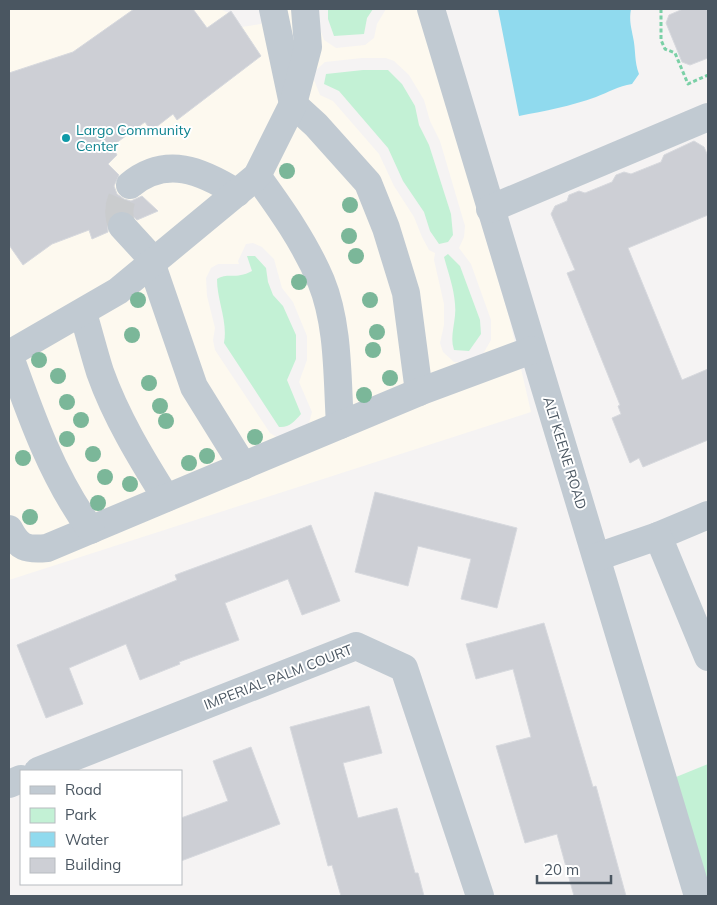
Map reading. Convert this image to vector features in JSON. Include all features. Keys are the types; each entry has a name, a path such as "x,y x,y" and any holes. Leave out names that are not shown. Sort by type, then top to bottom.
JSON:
{"street":[{"path":"273,9 293,104 316,126 368,183 386,228 406,293 419,392"},
{"path":"91,530 78,512 49,460 36,430 9,354 83,313 118,291 154,264 247,185 293,104 308,47 305,9"},
{"name":"ALT KEENE ROAD","path":"431,9 532,350 597,557 698,896"},
{"path":"490,209 708,117"},
{"path":"130,185 142,175 164,168 187,170 247,185 288,220 321,282 333,331 340,425"},
{"path":"122,226 154,264 194,387 244,466"},
{"path":"83,313 101,373 115,406 134,446 166,498"},
{"path":"9,529 16,543 31,549 47,548 419,392 532,350"},
{"path":"597,557 708,516"},
{"path":"658,536 708,657"},
{"name":"IMPERIAL PALM COURT","path":"41,770 356,646 404,668 480,896"}],"path":[{"path":"661,9 661,40 666,49 675,53 688,84 708,76"}],"shaded area":[{"path":"9,9 220,9 233,15 242,27 261,24 265,9 317,9 318,23 324,40 336,48 365,45 374,38 377,24 386,9 418,9 509,317 531,412 9,580","holes":["362,58 386,58 394,61 409,75 424,100 430,121 440,141 465,226 464,237 459,248 471,264 491,320 491,340 483,354 469,363 454,362 443,352 440,343 444,325 444,304 434,260 435,253 429,250 414,217 394,186 379,154 333,101 320,95 314,80 315,71 325,62","253,243 262,247 274,259 282,288 293,302 307,336 307,360 299,382 312,412 309,423 278,438 270,433 215,350 213,340 215,328 207,296 206,278 211,268 218,264 239,264 238,261 246,244"]}],"green space":[{"path":"328,9 373,9 367,18 364,34 334,36 328,19"},
{"path":"363,70 388,70 402,84 415,106 419,125 429,145 451,214 453,235 448,242 439,244 430,231 424,212 403,181 388,148 339,91 324,84 326,74"},
{"path":"448,254 460,266 480,320 481,334 469,351 454,350 455,310 451,280 444,257"},
{"path":"247,256 255,256 266,268 268,282 273,295 283,306 296,335 296,359 287,380 301,414 286,426 279,427 224,343 225,327 217,279 225,276 246,274 252,271"},
{"path":"708,764 708,885 676,777"}],"water":[{"path":"498,9 631,9 630,23 639,74 632,84 596,97 568,106 519,116"}],"building":[{"name":"Largo Community Center","path":"134,9 193,9 207,28 231,11 261,56 177,120 173,114 151,131 145,122 112,146 117,155 108,164 119,175 114,186 117,194 131,201 142,196 158,211 137,220 127,211 118,211 112,214 107,221 108,232 92,239 89,230 52,244 23,265 9,245 9,73 73,52"},
{"path":"683,9 708,9 708,58 690,65 682,62 666,23 669,15"},
{"path":"694,141 704,147 708,156 708,215 628,248 682,380 708,369 708,440 643,467 639,458 630,463 612,418 621,414 618,406 620,405 567,273 575,270 551,214 555,206 567,201 569,195 579,191 585,193 612,182 616,175 624,172 631,174 661,162 664,155"},
{"path":"375,492 517,528 497,608 461,599 471,559 418,546 408,586 355,572"},
{"path":"311,525 340,601 302,615 288,579 225,603 239,640 179,662 180,664 140,680 126,644 69,668 83,704 46,718 17,645 177,580 175,575"},
{"path":"544,623 593,787 596,786 626,896 574,896 557,834 525,843 496,746 531,737 513,669 476,679 466,644"},
{"path":"369,706 382,753 343,763 358,818 397,808 415,873 418,873 424,896 341,896 332,865 328,866 290,727"},
{"path":"251,747 280,824 182,861 182,818 228,801 213,761"}],"tunnel":[{"path":"122,226 119,210 130,185"}],"place":[{"name":"Largo Community Center","path":"66,138"}]}
